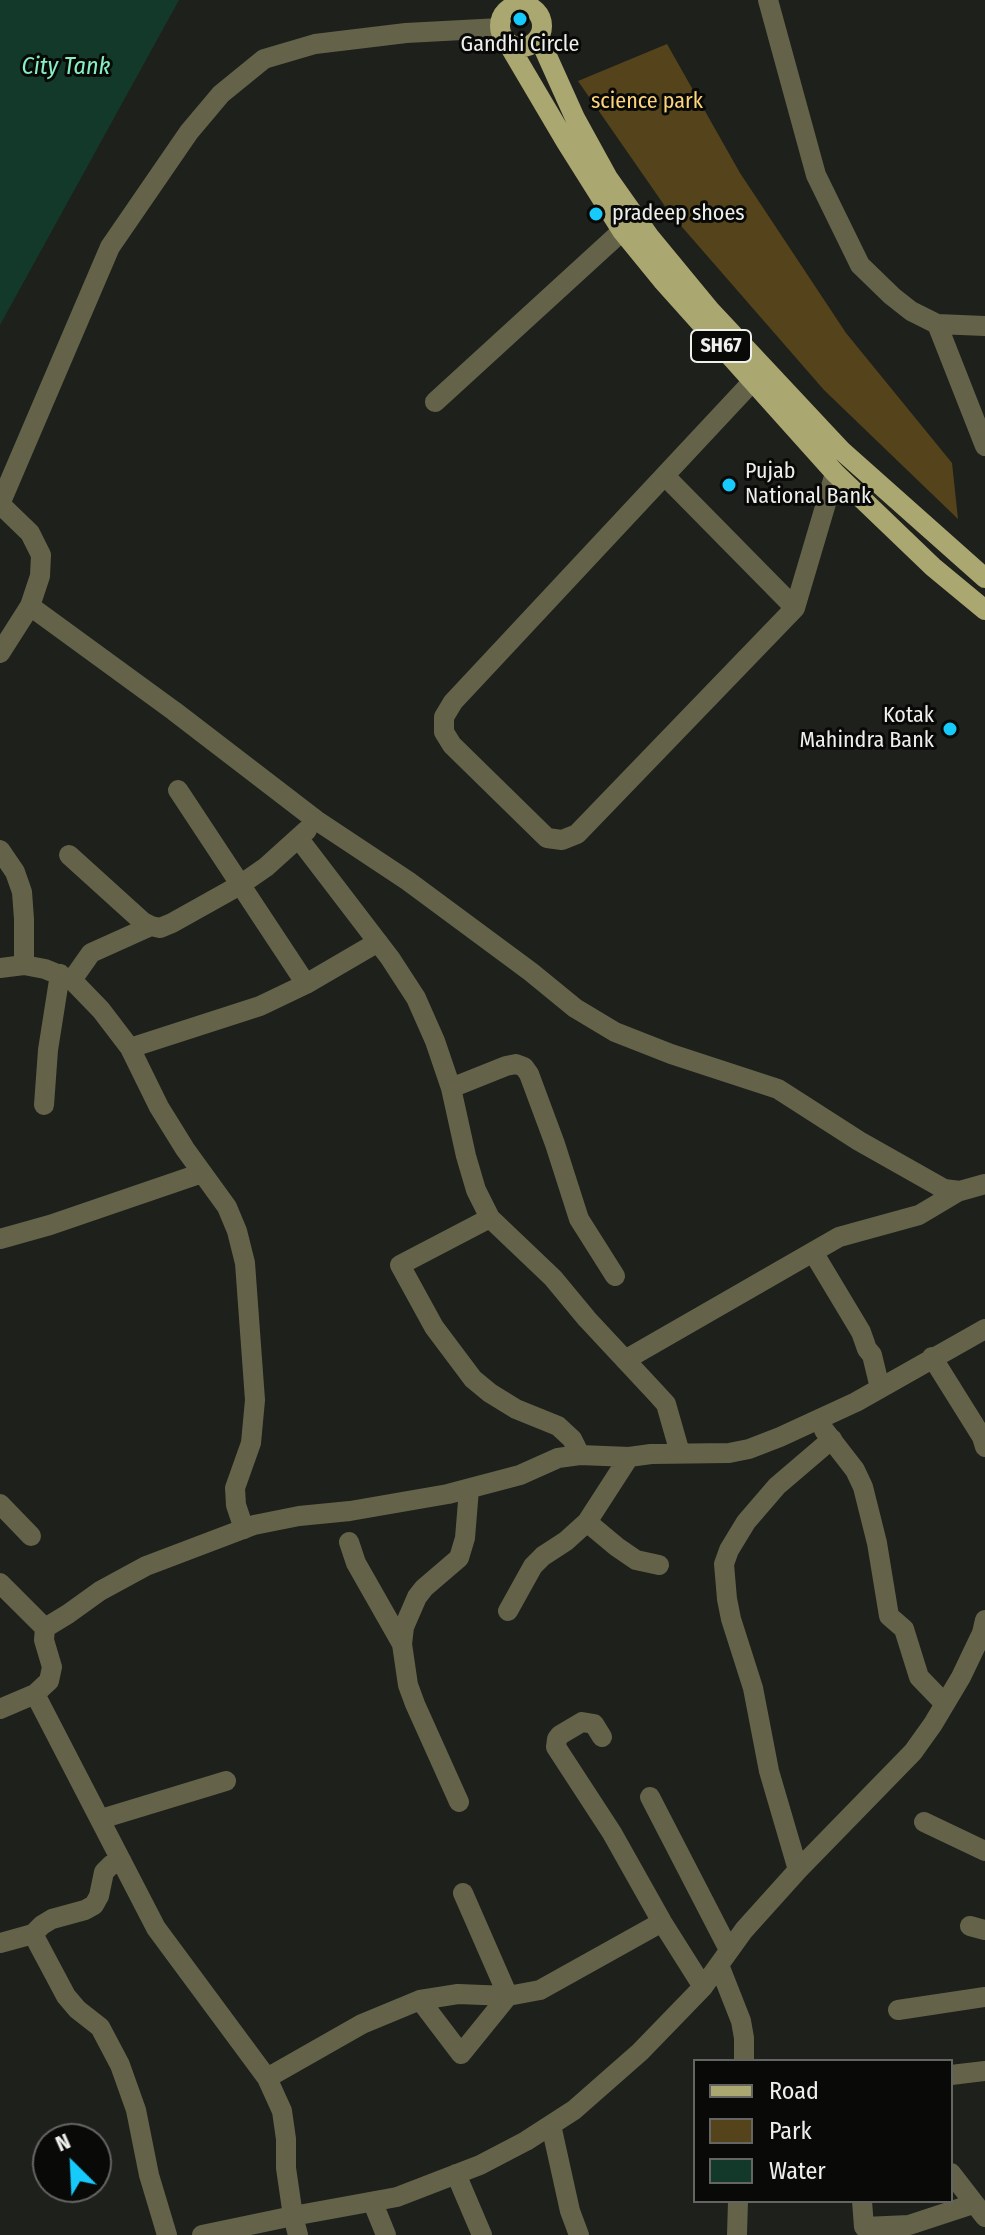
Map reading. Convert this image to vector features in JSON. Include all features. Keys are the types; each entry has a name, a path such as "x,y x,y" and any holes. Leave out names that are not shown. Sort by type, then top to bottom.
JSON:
{"main road":[{"name":"SH67","path":"985,578 842,451 700,297 649,236 608,178 575,118 539,38 542,25 537,12 532,4 510,8 501,20 504,35 622,231 835,473 933,567 985,610"},
{"path":"504,35 512,45 524,47 539,38"}],"street":[{"path":"768,0 816,175 860,265 911,311 937,324 985,326"},
{"path":"0,653 30,606 40,576 41,555 30,533 0,504 110,247 189,132 221,94 264,59 315,44 406,33 504,35"},
{"path":"435,402 622,231"},
{"path":"937,324 985,446"},
{"path":"752,382 453,702 444,717 444,732 452,745 547,838 562,840 577,834 795,608 835,473"},
{"path":"665,476 795,608"},
{"path":"30,606 316,820 408,881 575,1008 615,1032 778,1089 930,1183 956,1193 919,1215 839,1237 625,1360"},
{"path":"178,790 306,984"},
{"path":"69,855 143,922 160,928 240,885 299,839 316,820"},
{"path":"299,839 378,942 416,998 451,1088 476,1190 490,1218 553,1278 666,1404 680,1453"},
{"path":"0,850 15,872 22,892 24,965"},
{"path":"44,1105 48,1050 66,977 91,953 151,926"},
{"path":"130,1048 248,1010 306,984 378,942"},
{"path":"0,968 24,965 66,977 101,1010 130,1048 159,1107 185,1149 227,1207 245,1263 255,1400 251,1443 235,1488 236,1505 244,1529"},
{"path":"451,1088 506,1066 516,1064 524,1067 555,1144 579,1219 615,1276"},
{"path":"0,1239 202,1173"},
{"path":"944,1189 960,1191 985,1184"},
{"path":"490,1218 400,1265 434,1327 473,1379 516,1409 558,1426 572,1439 580,1455"},
{"path":"813,1252 861,1332 872,1355 880,1388"},
{"path":"45,1628 100,1591 146,1566 244,1529 299,1516 350,1511 469,1489 520,1475 558,1458 729,1453 749,1449 816,1421 985,1329"},
{"path":"932,1357 984,1441"},
{"path":"816,1421 855,1470 863,1487 877,1543 889,1616 904,1629 919,1677 945,1704"},
{"path":"798,1870 769,1771 753,1688 731,1619 724,1564 746,1522 777,1486 832,1439"},
{"path":"508,1611 533,1566 587,1522 629,1457"},
{"path":"459,1802 411,1694 402,1644 404,1627 417,1597 459,1558 465,1538 469,1489"},
{"path":"0,1504 31,1536"},
{"path":"587,1522 636,1560 659,1565"},
{"path":"349,1542 356,1563 402,1644"},
{"path":"0,1583 45,1628 44,1640 52,1674 35,1694 0,1709"},
{"path":"202,2235 296,2226 397,2197 480,2165 526,2141 574,2110 640,2052 703,1987 798,1870 913,1752 961,1677 985,1620"},
{"path":"35,1694 162,1938 267,2078 282,2111 286,2168 296,2226"},
{"path":"602,1737 594,1724 582,1722 560,1735 556,1747 612,1833 703,1987"},
{"path":"101,1819 226,1781"},
{"path":"650,1797 724,1958 741,2021 744,2059"},
{"path":"924,1822 985,1851"},
{"path":"0,1943 33,1934 52,1919 94,1905 104,1872 111,1865 122,1862"},
{"path":"463,1893 508,1996"},
{"path":"267,2078 362,2024 420,2000 458,1994 508,1996 540,1990 662,1922"},
{"path":"33,1934 66,1996 100,2027 120,2065 136,2110 149,2175 167,2235"},
{"path":"420,2000 461,2054 508,1996"},
{"path":"898,2010 985,1997"},
{"path":"953,2075 985,2071"},
{"path":"551,2125 570,2211 579,2235"},
{"path":"456,2174 482,2235"},
{"path":"862,2203 864,2227 909,2225 979,2211 953,2176"},
{"path":"373,2203 386,2235"},
{"path":"737,2235 738,2203"}],"green space":[{"name":"science park","path":"667,44 740,173 846,333 952,463 958,519 824,390 669,212 578,81"}],"water":[{"name":"City Tank","path":"0,0 179,0 0,325"}],"place":[{"name":"Gandhi Circle","path":"520,19"},
{"name":"pradeep shoes","path":"596,214"},
{"name":"Pujab National Bank","path":"729,485"},
{"name":"Kotak Mahindra Bank","path":"950,729"}]}
